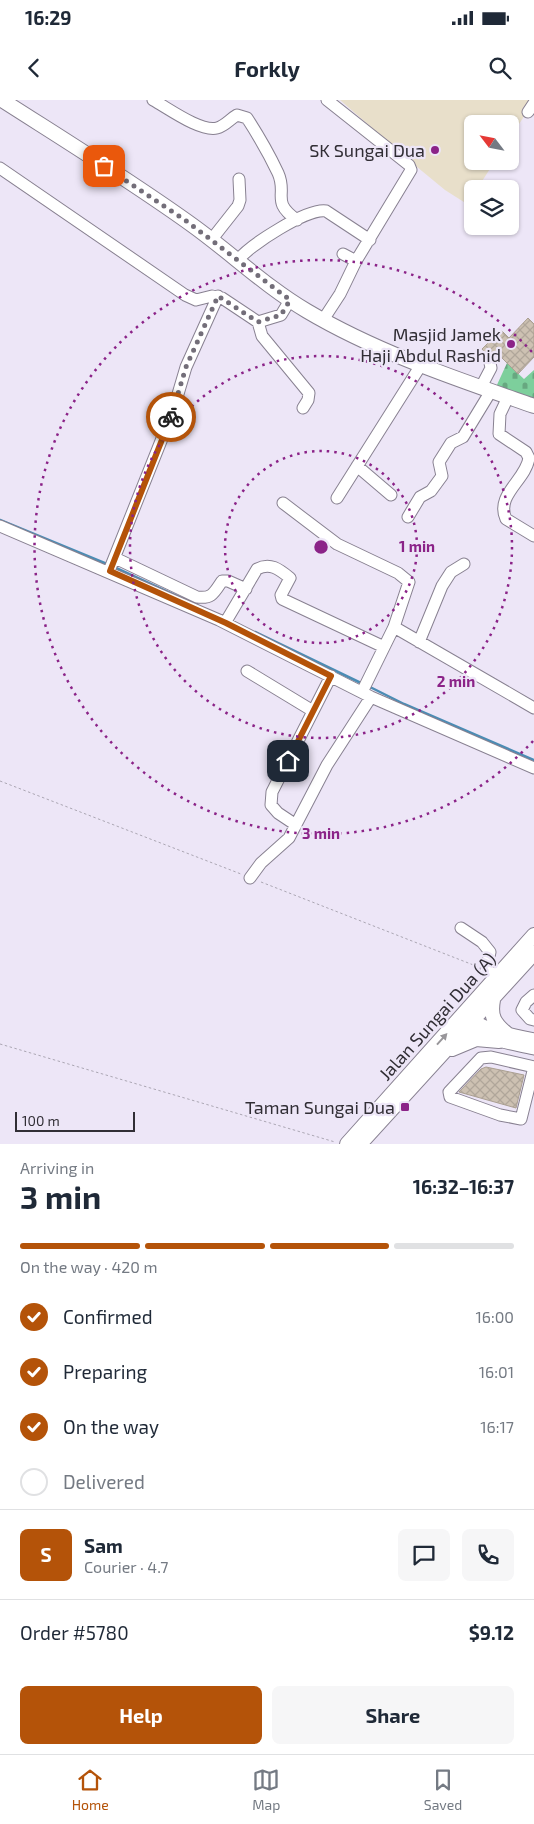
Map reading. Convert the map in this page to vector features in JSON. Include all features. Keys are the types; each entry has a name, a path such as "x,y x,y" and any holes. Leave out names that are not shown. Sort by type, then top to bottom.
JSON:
{"main road":[{"path":"2,100 158,201 212,239 264,282 323,320 364,341 421,365 534,406"},
{"name":"Jalan Sungai Dua (A)","path":"360,1144 442,1054 498,976 534,935"},
{"name":"Jalan Sungai Dua (A)","path":"347,1144 466,1021 493,1000 534,953"},
{"path":"442,1054 467,1042 502,1037 498,1026 491,1016 493,1000"}],"street":[{"path":"153,100 189,121 213,128 225,124 237,115 247,118 279,174 282,184 280,200 283,208 297,220"},
{"path":"323,320 340,294 356,261 406,180 411,168 327,100"},
{"path":"0,168 190,298 196,300 218,296 258,322 283,320 290,300"},
{"path":"212,239 238,206 240,196 239,179"},
{"path":"238,260 262,239 297,220 326,210 370,240"},
{"path":"343,254 356,261"},
{"path":"110,571 173,411 186,367 218,296"},
{"path":"258,322 262,336 309,392 308,400 303,408"},
{"path":"408,517 420,497 432,491 443,477 439,462 451,443 464,438 486,389 491,368 490,362"},
{"path":"337,498 421,365"},
{"path":"508,397 500,414 499,434 526,452 529,458 506,498 504,514 506,519 534,536"},
{"path":"357,466 391,495"},
{"path":"250,878 261,863 289,838 296,825 365,693 394,627 408,591 409,582 405,577 337,544 283,503"},
{"path":"0,526 110,571 226,623 365,693 534,768"},
{"path":"115,558 197,597 207,598 213,595 222,581 228,581 246,589"},
{"path":"419,642 451,572 464,564"},
{"path":"226,623 257,569 270,565 290,578 281,595 282,599 384,647"},
{"path":"394,627 534,708"},
{"path":"247,672 314,711"},
{"path":"296,825 278,814 271,804 272,792 331,676"},
{"path":"461,928 482,942 490,952 486,970 498,976"},
{"path":"534,995 526,1002 522,1010 530,1020 534,1020"},
{"path":"466,1021 534,1049"},
{"path":"502,1037 534,1039"},
{"path":"491,1057 534,1067 531,1096 522,1116 517,1120 450,1097 449,1092 481,1058 491,1057"}],"path":[{"path":"0,1044 341,1144"}],"shaded area":[{"name":"SK Sungai Dua","path":"340,100 534,100 519,124 519,115 464,115 464,170 489,170 483,180 464,180 464,202 445,190"}],"green space":[{"path":"507,363 524,379 534,370 534,400 496,387"}],"building":[{"name":"Masjid Jamek Haji Abdul Rashid","path":"528,318 534,324 534,357 518,374 498,354 495,357 488,356 482,349 501,330 509,338"},
{"path":"486,1067 524,1075 516,1108 459,1092 481,1069"}],"waterway":[{"path":"0,520 107,564"},
{"path":"116,568 181,598"},
{"path":"255,632 363,684"},
{"path":"368,686 404,704 534,760"}],"way so far":[{"path":"104,166 212,239 264,282 290,300 281,315 269,321 258,322 218,296 186,367 171,417"}],"place":[{"name":"SK Sungai Dua","path":"435,150"},
{"name":"Masjid Jamek Haji Abdul Rashid","path":"511,344"},
{"name":"Taman Sungai Dua","path":"405,1107"}],"route":[{"path":"171,417 110,571 226,623 331,676 288,761"}]}
